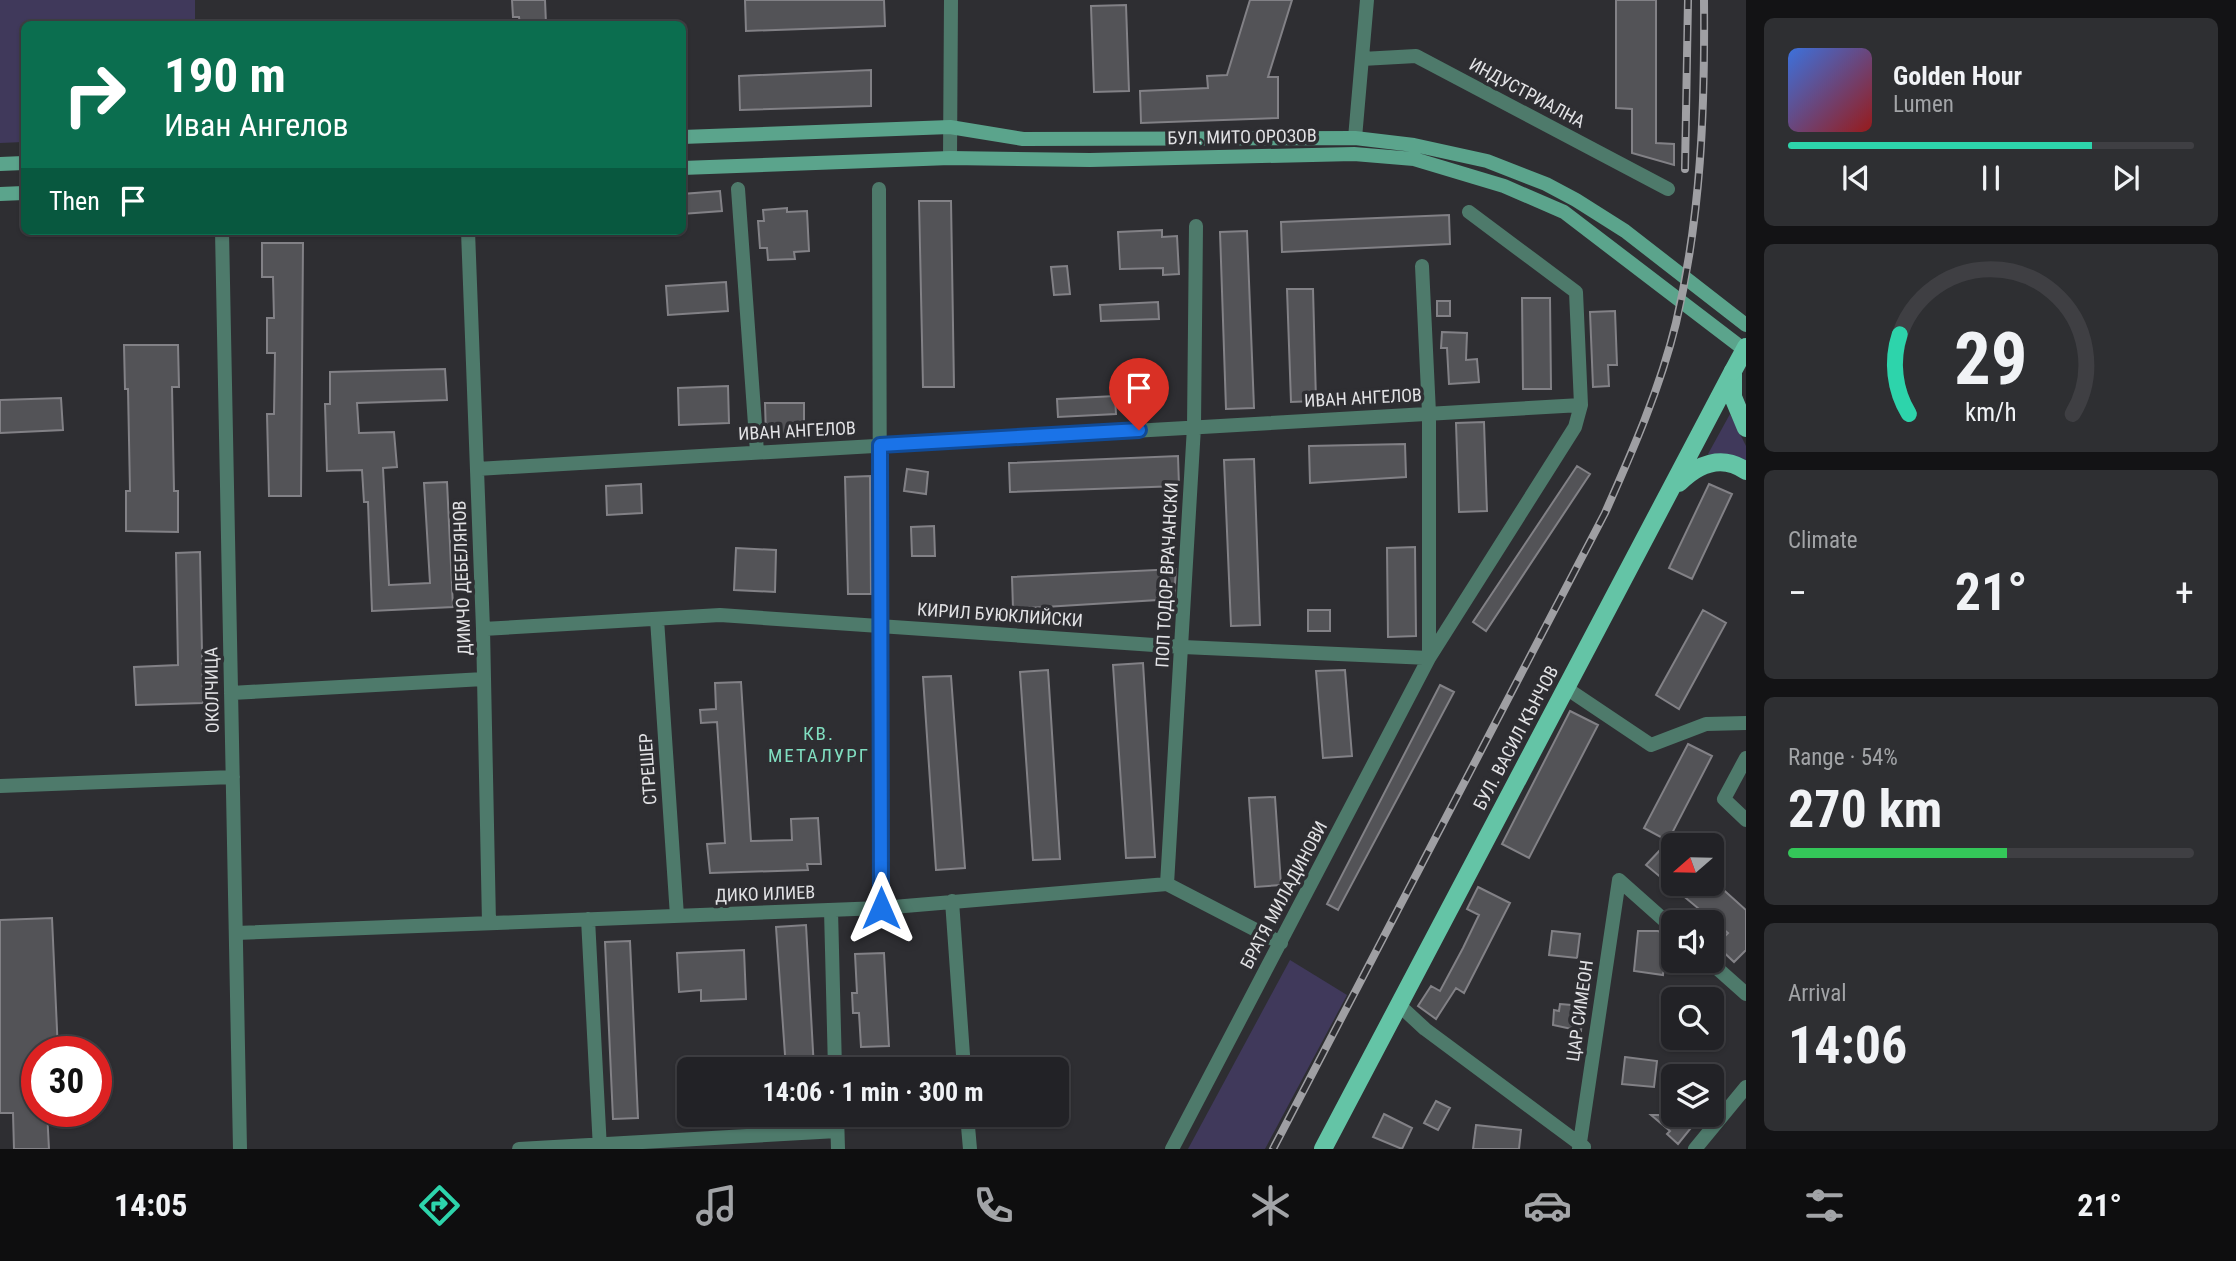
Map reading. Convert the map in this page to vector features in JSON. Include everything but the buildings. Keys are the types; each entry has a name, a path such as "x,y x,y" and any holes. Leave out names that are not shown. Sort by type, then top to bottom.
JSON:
{"main road":[{"name":"БУЛ. МИТО ОРОЗОВ","path":"686,137 950,127 1023,139 1355,138 1455,152 1546,184 1625,231 1746,325"},
{"name":"БУЛ. МИТО ОРОЗОВ","path":"686,168 950,158 1090,160 1354,154 1414,159 1504,186 1564,212 1746,349"},
{"path":"0,164 21,163"},
{"path":"0,194 21,193"},
{"name":"БУЛ. ВАСИЛ КЪНЧОВ","path":"1323,1149 1746,349"},
{"path":"1733,371 1733,397 1746,428"},
{"path":"1669,493 1693,470 1715,462 1728,462 1746,471"}],"street":[{"path":"950,0 950,158"},
{"path":"1355,138 1367,0"},
{"name":"ИНДУСТРИАЛНА","path":"1362,59 1416,56 1668,189"},
{"path":"738,189 757,452"},
{"path":"879,189 881,908"},
{"name":"БРАТЯ МИЛАДИНОВИ","path":"1172,1149 1429,658 1575,427 1581,405 1576,292 1469,212"},
{"name":"ПОП ТОДОР ВРАЧАНСКИ","path":"1167,884 1194,427 1196,226"},
{"name":"ОКОЛЧИЦА","path":"222,235 240,1149"},
{"name":"ДИМЧО ДЕБЕЛЯНОВ","path":"468,235 483,629 489,923"},
{"name":"БРАТЯ МИЛАДИНОВИ","path":"1422,266 1429,413 1429,658"},
{"name":"ИВАН АНГЕЛОВ","path":"477,469 1581,405"},
{"name":"КИРИЛ БУЮКЛИЙСКИ","path":"483,629 720,615 1183,648 1429,658"},
{"name":"СТРЕШЕР","path":"657,619 677,916"},
{"path":"231,693 484,679"},
{"path":"1566,688 1651,745 1706,724 1746,723"},
{"path":"1746,758 1724,799 1746,820"},
{"path":"0,786 233,777"},
{"name":"ЦАР СИМЕОН","path":"1582,1147 1619,880 1661,917"},
{"path":"1167,884 1281,943"},
{"name":"ДИКО ИЛИЕВ","path":"236,933 881,908 1167,884"},
{"path":"952,901 963,1057"},
{"path":"831,910 835,1057"},
{"path":"588,919 600,1146"},
{"path":"1724,973 1744,988"},
{"path":"1399,1005 1425,1029 1582,1147"},
{"path":"1695,1149 1746,1087"},
{"path":"837,1127 838,1149"},
{"path":"968,1127 970,1149"},
{"path":"519,1149 837,1131"}],"shaded area":[{"path":"0,0 195,0 195,21 21,21 21,142 0,143"},
{"path":"1730,414 1746,446 1746,463 1730,455 1708,454"},
{"path":"1290,960 1347,995 1265,1149 1188,1149"}],"railway":[{"path":"1685,169 1688,0"},
{"path":"1273,1149 1605,513 1654,396 1676,323 1691,243 1700,163 1704,0"}],"district":[{"name":"КВ. МЕТАЛУРГ","path":"819,744"}],"route":[{"path":"881,908 880,445 1139,430"}]}
